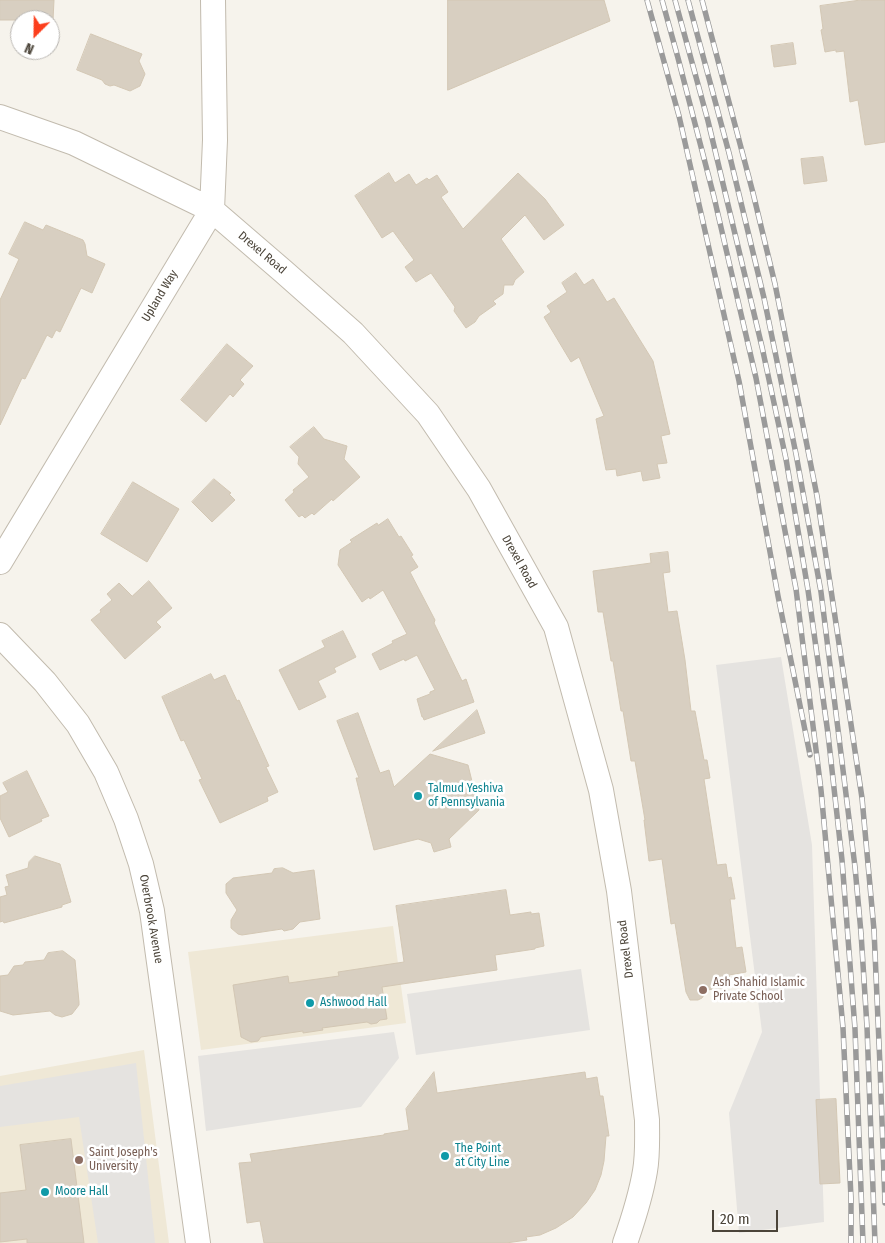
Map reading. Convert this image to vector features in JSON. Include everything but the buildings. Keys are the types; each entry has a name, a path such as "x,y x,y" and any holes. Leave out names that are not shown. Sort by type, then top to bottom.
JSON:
{"street":[{"name":"Upland Way","path":"0,562 212,210 215,140 213,0"},
{"name":"Drexel Road","path":"0,117 74,143 212,210 353,333 428,414 479,489 556,627 601,790 619,891 647,1120 648,1145 645,1172 625,1243"},
{"name":"Overbrook Avenue","path":"0,635 45,682 78,724 106,772 126,819 141,864 152,911 198,1243"}],"shaded area":[{"path":"781,657 812,845 824,1222 739,1233 729,1113 762,1032 716,665"},
{"path":"393,926 406,1023 201,1050 188,952"},
{"path":"581,969 590,1030 416,1055 407,994"},
{"path":"394,1032 399,1058 361,1107 206,1131 198,1056"},
{"name":"Saint Joseph's University","path":"144,1050 169,1243 0,1243 0,1076"},
{"path":"136,1063 155,1243 98,1243 79,1117 0,1127 0,1086"}],"railway":[{"path":"647,0 679,116 739,381 778,596 810,755"},
{"path":"662,0 714,197 756,378 796,589 821,790 843,1028 851,1198 851,1243"},
{"path":"675,0 708,121 762,347 786,459 808,590 828,734 842,860 855,1029 863,1243"},
{"path":"688,0 729,153 764,298 796,454 821,592 855,867 861,933 867,1027 875,1243"},
{"path":"702,0 775,284 817,496 862,798 874,930 885,1203"}],"place":[{"name":"Talmud Yeshiva of Pennsylvania","path":"418,796"},
{"name":"Ash Shahid Islamic Private School","path":"703,990"},
{"name":"Ashwood Hall","path":"310,1003"},
{"name":"The Point at City Line","path":"445,1156"},
{"name":"Saint Joseph's University","path":"79,1160"},
{"name":"Moore Hall","path":"45,1192"}]}
